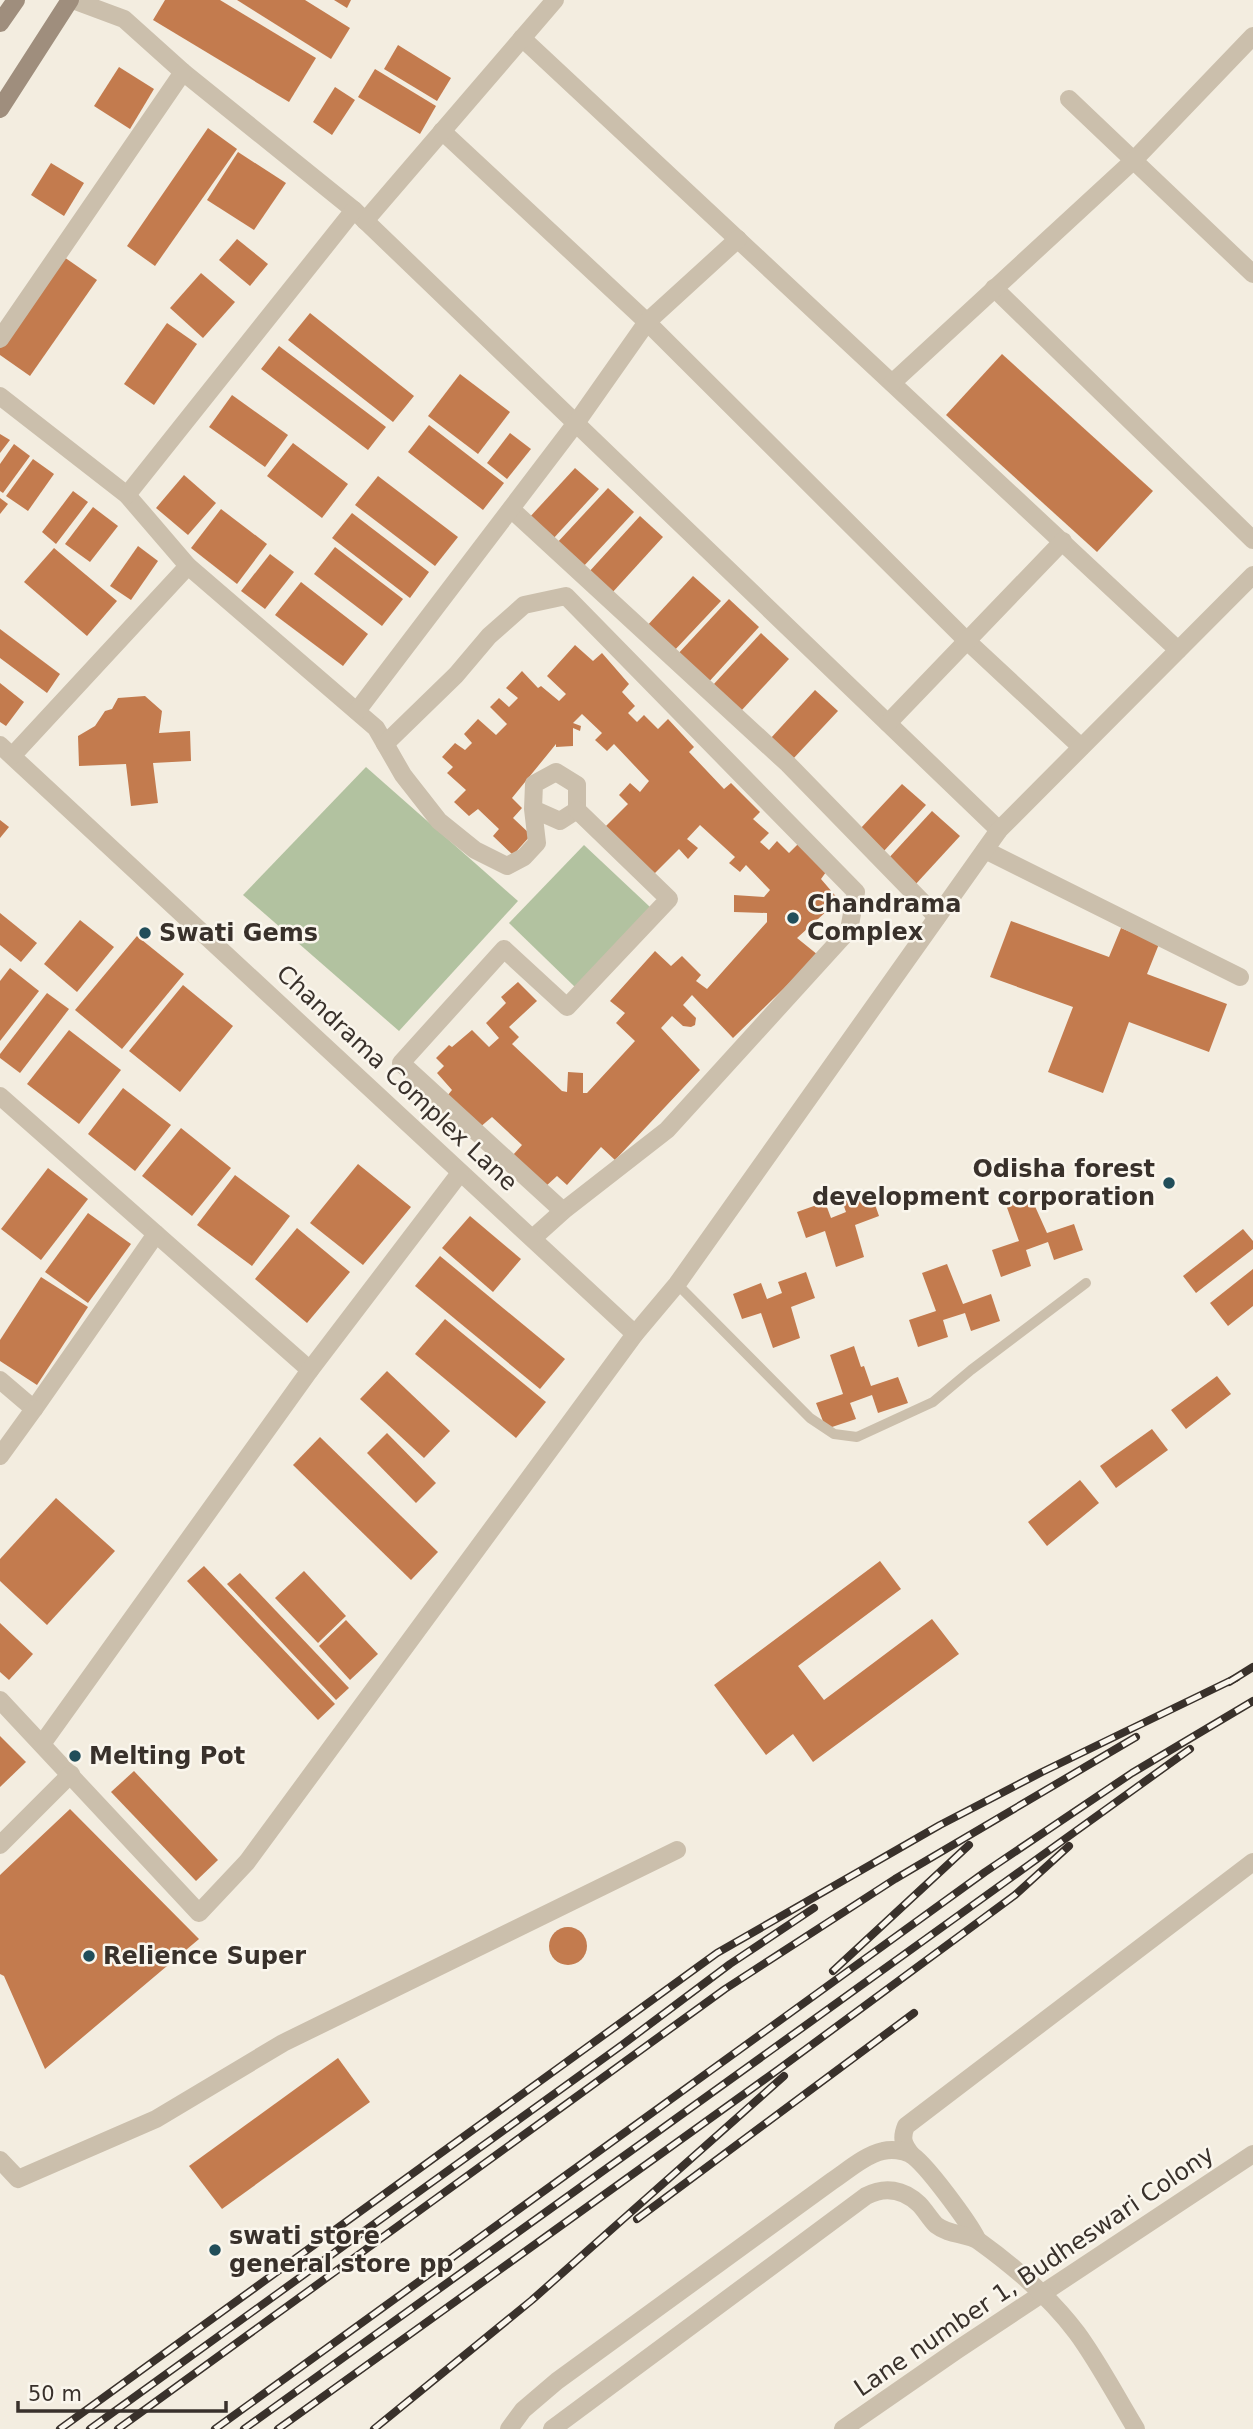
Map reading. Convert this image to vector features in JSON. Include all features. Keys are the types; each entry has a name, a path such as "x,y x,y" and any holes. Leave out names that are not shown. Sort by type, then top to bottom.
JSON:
{"main road":[{"path":"0,23 16,0"},
{"path":"0,109 71,0"}],"street":[{"path":"71,0 124,19 183,72 360,216 999,830"},
{"path":"127,495 360,216 442,131 555,0"},
{"path":"892,383 1134,160 1253,36"},
{"path":"522,38 1178,650"},
{"path":"0,339 183,72"},
{"path":"1069,99 1253,274"},
{"path":"442,131 647,322 966,640 1082,747"},
{"path":"356,711 576,423 647,322 738,239"},
{"path":"994,288 1253,540"},
{"path":"0,396 127,495 188,566 376,728 403,775 439,821 475,850 507,866 524,857 537,843 533,809 534,784 556,772 577,785 577,810 669,899 567,1007 504,949 401,1063 563,1211"},
{"path":"511,509 788,764 937,917"},
{"path":"888,723 1063,541"},
{"path":"6,750 188,566"},
{"path":"0,1700 200,1913 247,1862 635,1334 677,1284 999,830 1253,575"},
{"path":"385,744 456,675 489,636 524,605 566,596 856,892 849,930 667,1130 563,1211 533,1238"},
{"name":"Chandrama Complex Lane","path":"6,750 635,1334"},
{"path":"533,809 560,821 577,810"},
{"path":"985,850 1240,977"},
{"path":"0,1096 310,1370"},
{"path":"42,1744 310,1370 460,1173"},
{"path":"0,1456 156,1234"},
{"path":"0,1380 34,1409"},
{"path":"0,1845 71,1774"},
{"path":"0,2160 18,2179 156,2119 283,2043 677,1850"},
{"path":"977,2239 970,2223 903,2143 902,2135 906,2126 1253,1862"},
{"path":"509,2429 523,2410 557,2381 855,2165 882,2151 895,2150 911,2154"},
{"name":"Lane number 1, Budheswari Colony","path":"843,2429 1253,2154"},
{"path":"552,2429 827,2225 878,2190 891,2190 906,2195 919,2204 936,2224 954,2235 977,2239 1043,2293 1078,2334 1136,2429"}],"lane":[{"path":"677,1284 810,1418 834,1434 857,1437 933,1402 1087,1283"}],"green space":[{"path":"366,767 518,901 399,1031 243,895"},
{"path":"584,845 650,907 576,988 509,923"}],"building":[{"path":"165,0 220,0 316,58 289,102 153,20"},
{"path":"237,0 305,0 350,28 331,59"},
{"path":"334,0 351,0 347,8"},
{"path":"398,45 451,78 437,101 384,69"},
{"path":"119,67 154,89 130,129 94,106"},
{"path":"375,69 436,106 420,134 358,97"},
{"path":"335,87 355,100 332,135 313,122"},
{"path":"208,128 237,149 155,266 127,246"},
{"path":"238,152 286,183 254,230 207,200"},
{"path":"51,163 84,183 64,216 31,195"},
{"path":"237,239 268,264 250,286 219,260"},
{"path":"64,257 97,280 30,376 0,355 0,348"},
{"path":"201,273 235,302 203,338 170,308"},
{"path":"310,313 414,396 393,422 288,340"},
{"path":"167,323 197,344 154,405 124,384"},
{"path":"279,346 386,427 368,450 261,369"},
{"path":"1002,354 1153,491 1097,552 946,415"},
{"path":"460,374 510,412 478,454 428,416"},
{"path":"232,395 288,435 265,467 209,427"},
{"path":"429,425 504,483 483,510 408,452"},
{"path":"510,433 531,449 507,479 487,463"},
{"path":"0,434 10,440 0,453"},
{"path":"293,443 348,484 322,518 267,476"},
{"path":"14,444 30,456 3,493 0,491 0,464"},
{"path":"33,459 54,474 28,511 6,496"},
{"path":"575,468 599,489 552,540 528,519"},
{"path":"184,475 216,503 188,535 156,508"},
{"path":"378,476 458,537 435,566 355,505"},
{"path":"608,488 634,512 582,568 556,544"},
{"path":"73,491 88,502 56,544 42,532"},
{"path":"0,498 8,504 0,514"},
{"path":"93,507 118,526 90,562 65,544"},
{"path":"221,509 267,544 237,584 191,548"},
{"path":"352,513 429,572 410,598 332,538"},
{"path":"640,516 663,537 611,594 588,573"},
{"path":"138,546 158,561 131,600 110,586"},
{"path":"335,547 403,599 382,626 314,574"},
{"path":"54,548 117,601 87,636 24,582"},
{"path":"270,554 294,572 265,609 241,591"},
{"path":"693,576 721,601 672,653 645,628"},
{"path":"301,582 368,634 343,666 275,615"},
{"path":"729,599 759,627 706,685 676,656"},
{"path":"0,629 60,674 47,693 0,658"},
{"path":"761,633 789,659 741,711 713,685"},
{"name":"Chandrama Complex","path":"575,645 593,661 602,653 629,684 622,692 635,706 628,713 637,722 644,715 658,729 668,719 694,747 689,752 724,789 731,783 760,812 753,819 769,833 760,842 769,850 777,841 789,853 798,844 826,872 821,879 839,900 797,938 818,955 733,1038 692,995 683,1005 696,1018 695,1025 683,1026 672,1016 661,1028 700,1070 615,1160 601,1147 567,1185 557,1176 545,1187 513,1155 522,1145 492,1117 479,1128 447,1096 452,1090 437,1073 444,1066 436,1058 449,1045 452,1047 472,1030 489,1047 499,1038 486,1023 506,1003 501,997 518,982 537,1001 509,1027 519,1037 512,1044 562,1091 567,1092 568,1072 583,1073 583,1093 587,1093 635,1041 616,1023 625,1013 610,1001 655,951 671,966 682,956 701,975 696,981 707,989 767,922 767,913 734,912 734,895 764,897 770,890 746,865 740,872 729,863 735,857 700,825 687,839 698,848 688,859 679,849 652,876 604,828 628,804 619,795 630,783 640,792 649,781 614,744 607,751 595,740 602,733 582,714 573,723 581,726 580,731 573,728 573,746 556,747 556,744 512,798 522,808 513,818 531,835 513,855 493,836 499,829 478,809 469,816 454,802 466,790 447,773 453,767 442,757 455,743 465,750 472,743 464,734 478,719 496,735 507,724 490,707 499,698 509,707 518,698 506,688 522,671 538,688 541,686 559,701 566,694 547,676"},
{"path":"0,683 24,702 6,726 0,722"},
{"path":"815,690 838,711 792,760 770,739"},
{"path":"145,696 162,711 159,733 190,731 191,761 153,763 158,803 131,806 126,764 79,766 78,736 95,726 105,711 112,709 118,698"},
{"path":"902,784 926,805 883,852 859,830"},
{"path":"932,811 960,836 914,886 886,861"},
{"path":"0,820 9,827 0,838"},
{"path":"0,913 37,943 21,962 0,945"},
{"path":"80,920 114,947 77,992 44,964"},
{"path":"1011,921 1109,957 1121,928 1159,944 1147,974 1227,1004 1209,1052 1129,1022 1103,1093 1048,1072 1073,1007 990,977"},
{"path":"137,936 184,974 122,1049 75,1010"},
{"path":"10,968 39,991 0,1041 0,981"},
{"path":"183,985 233,1026 180,1092 129,1051"},
{"path":"47,993 69,1009 20,1073 0,1058 0,1054"},
{"path":"69,1030 121,1070 79,1124 27,1084"},
{"path":"123,1088 171,1125 135,1171 88,1134"},
{"path":"181,1128 231,1168 192,1216 142,1176"},
{"path":"358,1164 411,1207 363,1265 310,1223"},
{"path":"48,1168 88,1199 41,1260 1,1229"},
{"path":"235,1175 290,1216 252,1266 197,1225"},
{"path":"870,1190 879,1216 855,1225 864,1257 836,1267 825,1231 806,1238 797,1212 825,1202 831,1218 846,1212 842,1201"},
{"path":"1029,1193 1047,1233 1074,1224 1083,1250 1054,1260 1048,1242 1026,1250 1031,1266 1001,1277 992,1250 1019,1241 1005,1202"},
{"path":"88,1213 131,1244 88,1303 45,1272"},
{"path":"470,1216 521,1259 493,1292 442,1248"},
{"path":"297,1228 350,1272 307,1323 255,1279"},
{"path":"1243,1229 1253,1241 1253,1249 1196,1293 1183,1276"},
{"path":"440,1256 565,1359 540,1389 415,1286"},
{"path":"947,1264 963,1304 991,1294 1000,1321 971,1331 965,1313 943,1320 948,1337 918,1347 909,1320 936,1311 922,1273"},
{"path":"1253,1269 1253,1306 1228,1326 1210,1303"},
{"path":"806,1272 815,1298 791,1307 800,1338 773,1348 761,1313 742,1319 733,1294 761,1283 767,1299 782,1293 778,1282"},
{"path":"41,1277 88,1307 37,1385 0,1361 0,1340"},
{"path":"445,1319 546,1402 516,1438 415,1354"},
{"path":"854,1346 871,1386 898,1377 908,1403 878,1413 872,1395 850,1403 856,1419 826,1429 816,1403 843,1394 830,1355"},
{"path":"387,1371 450,1431 424,1458 360,1399"},
{"path":"1217,1376 1231,1394 1186,1429 1171,1410"},
{"path":"1152,1429 1168,1450 1116,1488 1100,1466"},
{"path":"387,1433 436,1483 416,1503 367,1453"},
{"path":"320,1437 438,1552 411,1580 293,1465"},
{"path":"1080,1480 1099,1503 1047,1546 1028,1522"},
{"path":"56,1498 115,1551 47,1625 0,1581 0,1559"},
{"path":"880,1561 901,1589 798,1666 824,1700 932,1619 959,1654 813,1762 793,1734 766,1755 714,1685"},
{"path":"204,1566 335,1704 318,1720 187,1581"},
{"path":"304,1571 346,1616 318,1643 275,1598"},
{"path":"240,1573 349,1688 336,1700 227,1584"},
{"path":"346,1620 378,1654 350,1680 319,1646"},
{"path":"0,1623 33,1654 9,1680 0,1672"},
{"path":"0,1736 26,1762 0,1787"},
{"path":"134,1771 218,1860 196,1881 111,1792"},
{"name":"Relience Super","path":"70,1809 199,1939 45,2069 4,1976 0,1974 0,1875"},
{"path":"568,1927 582,1932 587,1946 582,1960 568,1965 554,1960 549,1946 554,1932"},
{"path":"338,2058 370,2102 222,2209 189,2166"}],"railway":[{"path":"1229,1682 1253,1667"},
{"path":"60,2429 717,1953 940,1825 1236,1678"},
{"path":"215,2429 985,1872 1132,1773 1253,1701"},
{"path":"118,2429 725,1989 895,1879 1136,1737"},
{"path":"244,2429 1190,1749"},
{"path":"833,1971 969,1845"},
{"path":"278,2429 779,2069 1015,1895 1069,1846"},
{"path":"90,2429 730,1964 814,1908"},
{"path":"637,2219 914,2013"},
{"path":"374,2429 532,2300 784,2076"}],"place":[{"name":"Chandrama Complex","path":"793,918"},
{"name":"Swati Gems","path":"145,933"},
{"name":"Odisha forest development corporation","path":"1169,1183"},
{"name":"Melting Pot","path":"75,1756"},
{"name":"Relience Super","path":"89,1956"},
{"name":"swati store general store pp","path":"215,2250"}]}
